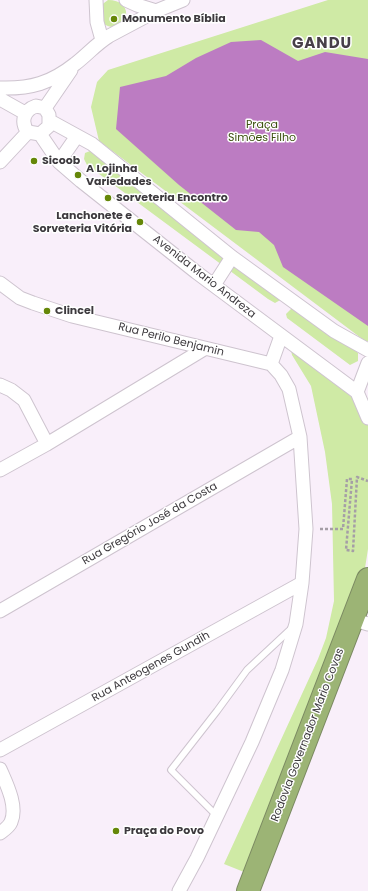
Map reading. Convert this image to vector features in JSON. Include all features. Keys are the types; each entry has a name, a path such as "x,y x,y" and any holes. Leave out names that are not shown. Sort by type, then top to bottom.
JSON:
{"highway":[{"name":"Rodovia Governador Mário Covas","path":"248,891 360,622 368,579"}],"street":[{"path":"96,0 97,22 102,40"},
{"path":"126,0 156,11"},
{"path":"0,88 18,88 38,85 55,77 76,63 102,40 156,11 184,0"},
{"path":"44,108 76,63"},
{"path":"0,99 25,113"},
{"path":"0,162 34,133 49,126 49,115 44,108 36,106 30,108 25,113 23,121 24,128 34,133"},
{"path":"50,121 92,144 232,257 334,331 368,350"},
{"name":"Avenida Mario Andreza","path":"34,133 59,162 214,285 281,336 311,356 357,392 368,418"},
{"path":"59,162 77,136"},
{"path":"214,285 232,257"},
{"name":"Rua Perilo Benjamin","path":"0,283 20,298 72,316 144,332 204,349 271,364"},
{"path":"179,891 197,858 252,742 282,670 296,624 302,583 306,529 300,437 288,389 281,375 271,364 281,336"},
{"path":"0,470 47,444 204,349"},
{"path":"357,392 368,364"},
{"path":"0,385 11,390 24,400 47,444"},
{"name":"Rua Gregório José da Costa","path":"0,611 300,437"},
{"name":"Rua Anteogenes Gundih","path":"0,750 302,583"},
{"path":"0,769 10,791 12,810 12,821 7,828 0,833"}],"lane":[{"path":"217,816 171,770 247,670 296,624"}],"path":[{"path":"306,529 343,529 347,479 352,480 346,550 353,551 357,477 368,481"}],"green space":[{"path":"108,0 118,2 124,6 126,11 126,18 123,23 117,26 110,27 102,23 100,6"},
{"name":"Praça Simões Filho","path":"328,0 368,0 368,341 365,341 99,141 91,107 97,82 108,70"},
{"path":"96,151 282,299 275,303 268,299 87,165 84,159 85,153"},
{"path":"294,306 300,306 358,353 358,361 350,365 287,318 286,314"},
{"path":"291,350 324,374 354,399 368,421 368,549 362,587 244,872 224,864 318,659 326,638 334,601 332,504 325,452 311,386 292,355"}],"shaded area":[{"name":"Praça Simões Filho","path":"261,40 298,61 325,52 368,59 368,326 283,267 274,245 259,232 236,230 179,185 116,129 120,87 166,76 196,58 231,42"}],"place":[{"name":"Monumento Bíblia","path":"114,19"},
{"name":"Sicoob","path":"34,161"},
{"name":"A Lojinha Variedades","path":"78,175"},
{"name":"Sorveteria Encontro","path":"108,198"},
{"name":"Lanchonete e Sorveteria Vitória","path":"140,222"},
{"name":"Clincel","path":"47,311"},
{"name":"Praça do Povo","path":"116,831"}],"district":[{"name":"GANDU","path":"322,44"}]}
